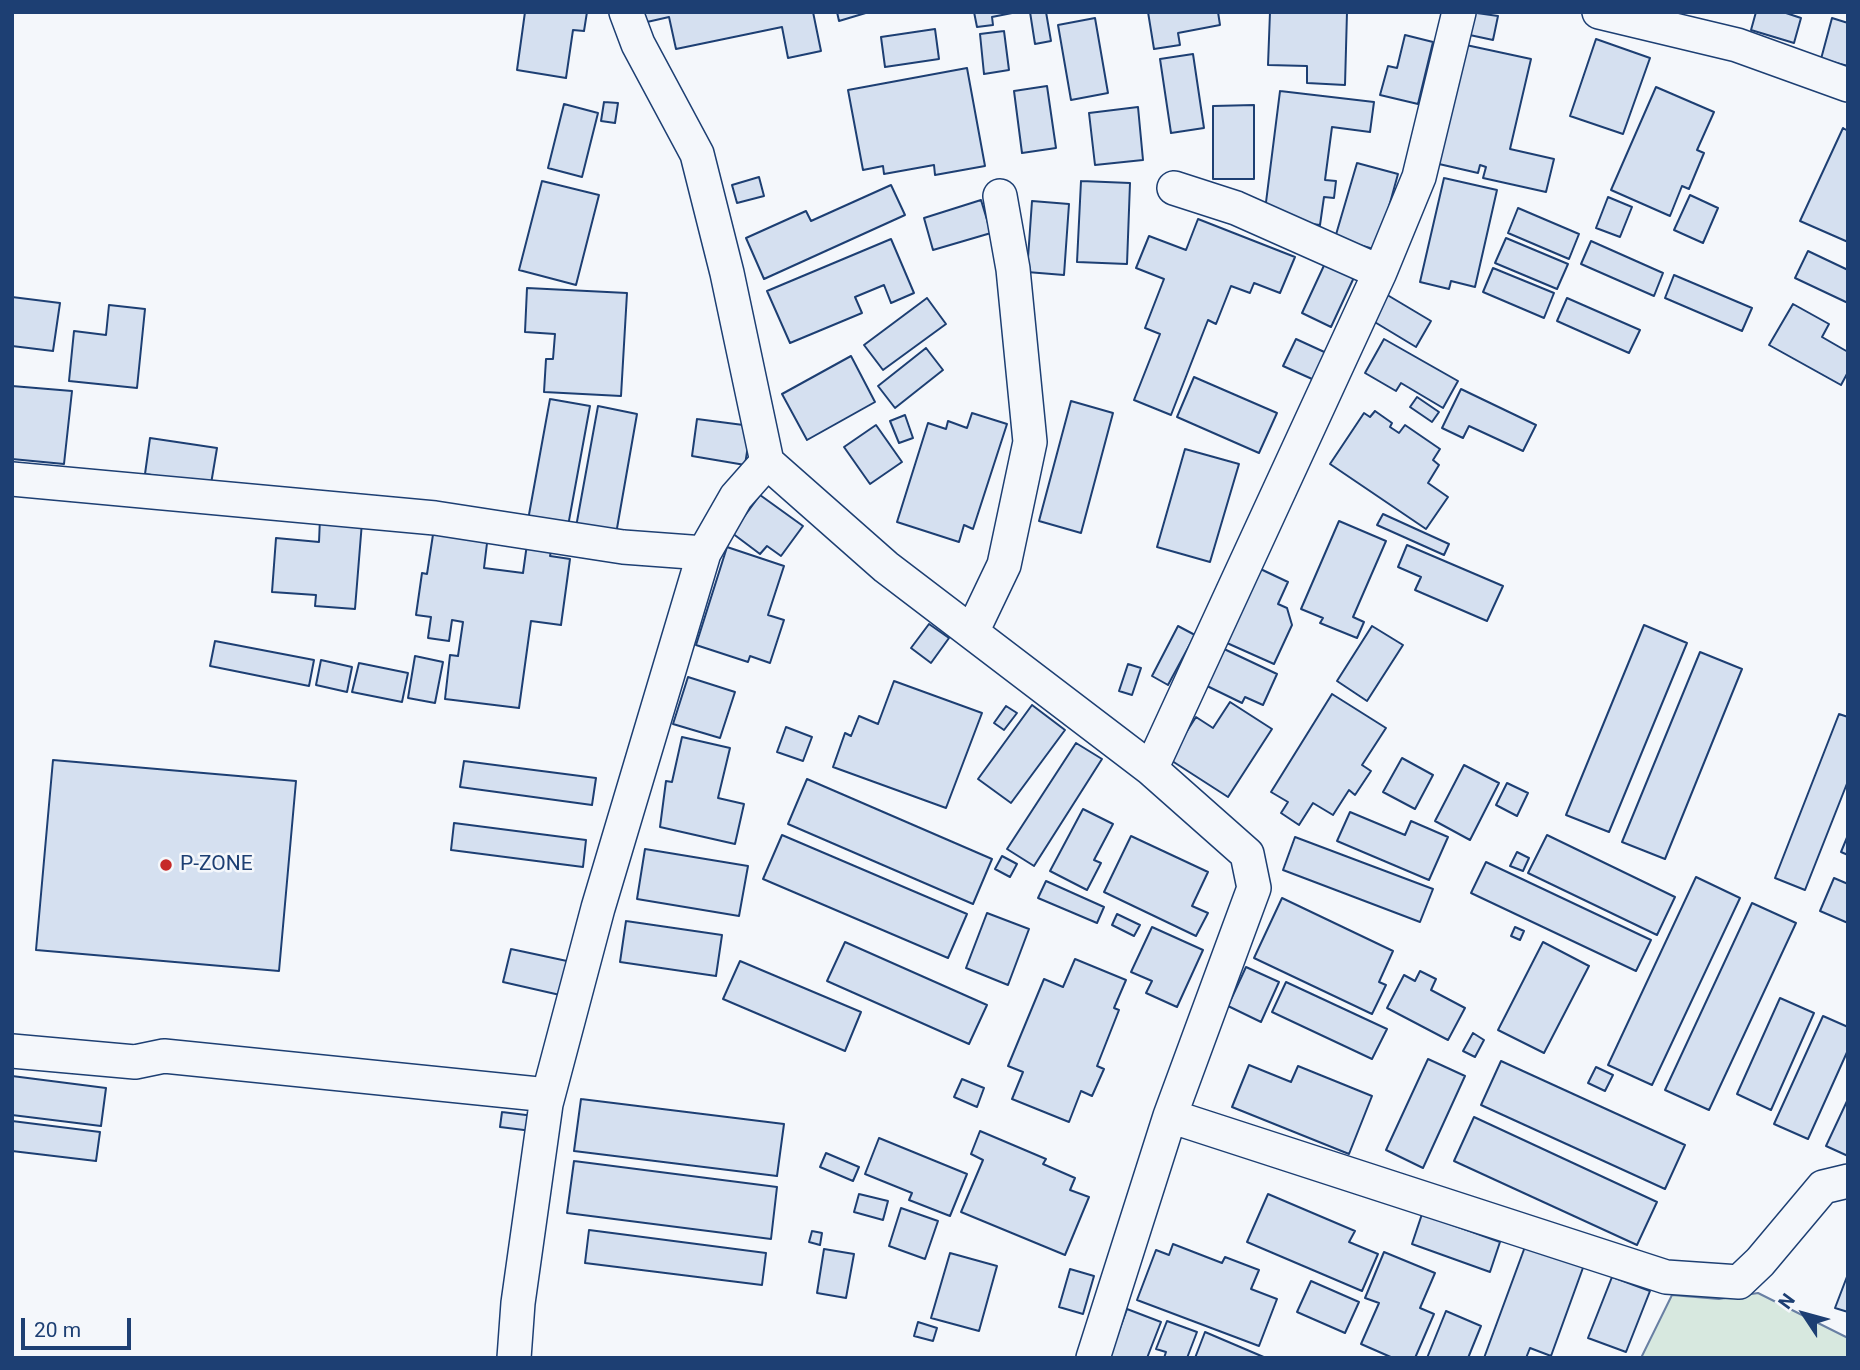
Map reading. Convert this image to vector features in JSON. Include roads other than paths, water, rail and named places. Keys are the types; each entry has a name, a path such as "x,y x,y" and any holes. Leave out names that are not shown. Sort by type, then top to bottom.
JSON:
{"street":[{"path":"626,12 638,44 697,154 727,273 767,462 886,567 1152,769 1247,854 1254,888 1171,1116 1093,1358"},
{"path":"1152,769 1380,272 1419,177 1459,12"},
{"path":"1599,12 1737,46 1848,85"},
{"path":"1174,188 1236,208 1380,272"},
{"path":"972,632 1004,565 1030,442 1013,269 1000,196"},
{"path":"514,1358 518,1303 548,1095 613,856 705,553 736,497 767,462"},
{"path":"12,479 435,518 623,547 705,553"},
{"path":"12,1051 135,1062 164,1056 548,1095"},
{"path":"1171,1116 1666,1277 1739,1282 1760,1262 1823,1187 1848,1181"}],"place":[{"name":"P-ZONE","path":"166,865"}]}
